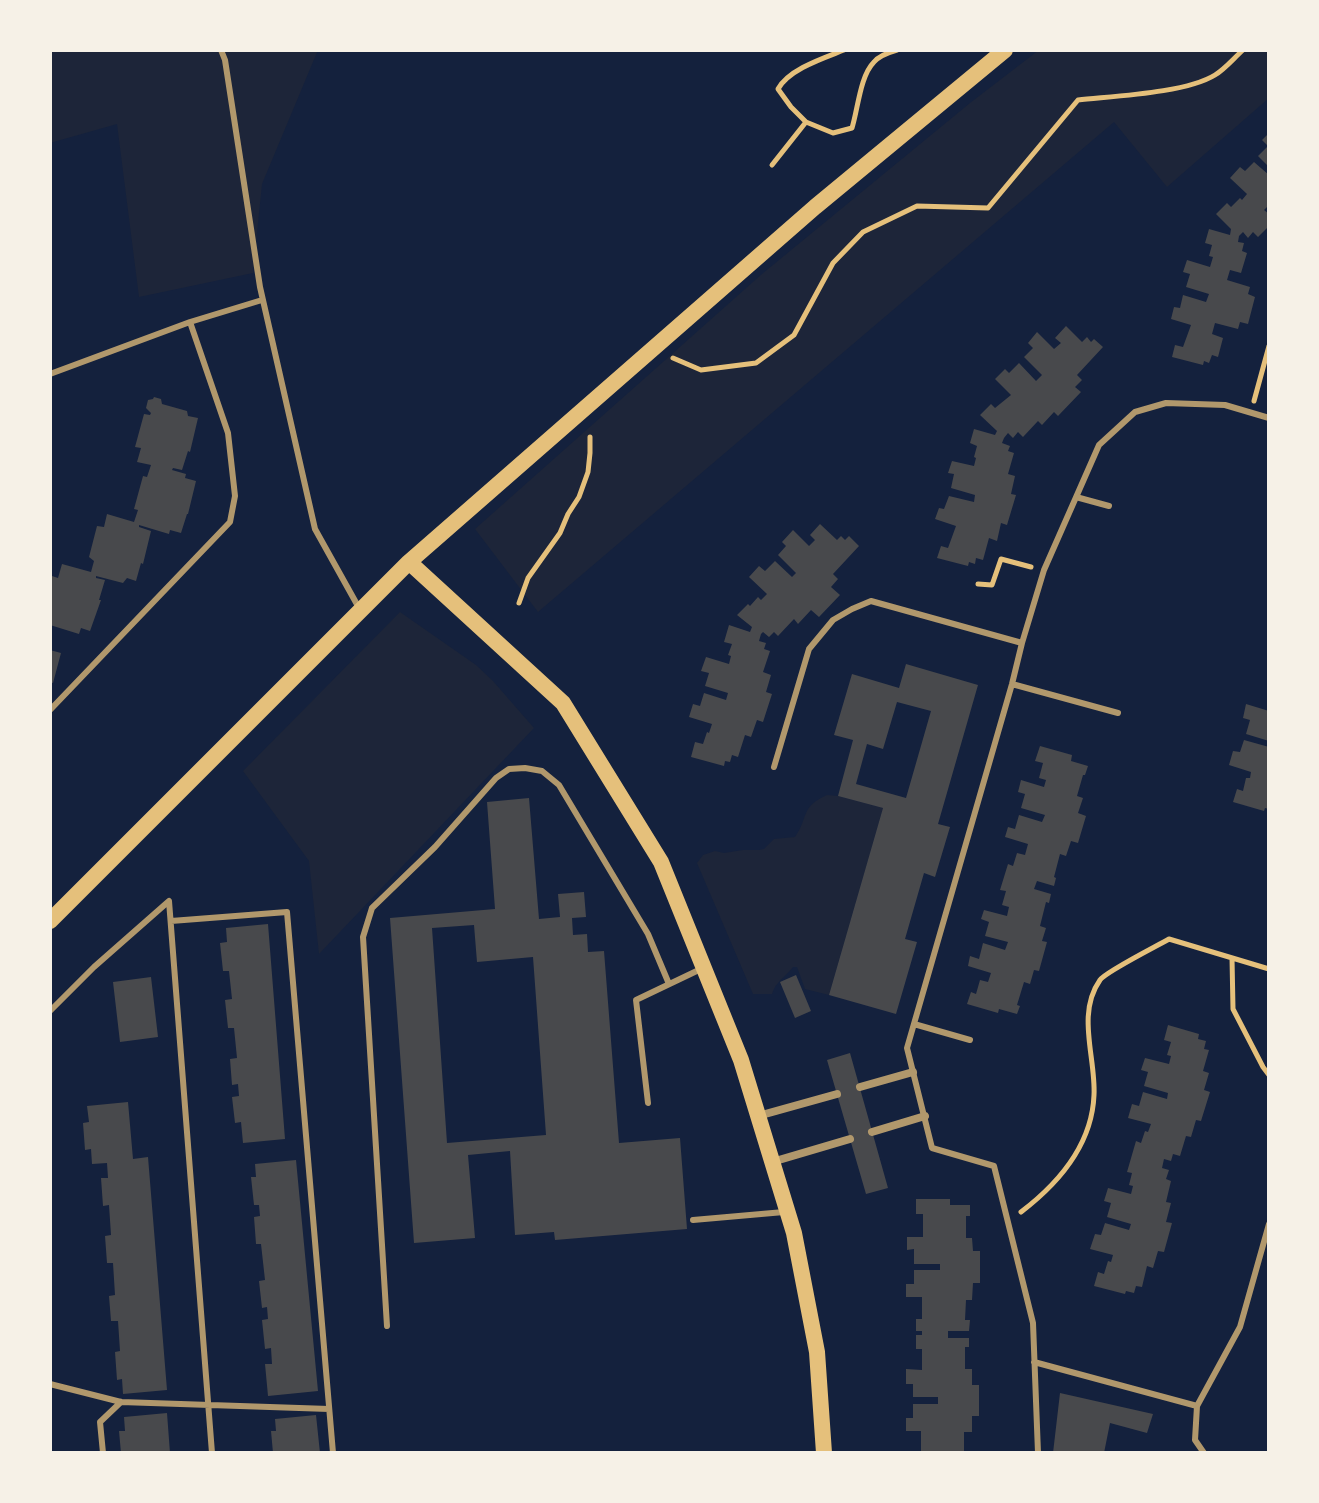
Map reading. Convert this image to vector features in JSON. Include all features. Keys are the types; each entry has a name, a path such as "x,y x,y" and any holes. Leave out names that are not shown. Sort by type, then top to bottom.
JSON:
{"main road":[{"path":"50,921 409,562 815,207 1005,50"},
{"path":"409,562 563,703 661,862 741,1060 794,1233 817,1352 824,1453"}],"street":[{"path":"860,1087 913,1072"},
{"path":"758,1116 837,1094"},
{"path":"872,1132 925,1116"},
{"path":"772,1162 850,1139"}],"lane":[{"path":"221,50 262,300 315,529 361,611"},
{"path":"50,374 190,322 262,300"},
{"path":"50,710 230,522 235,496 228,433 190,322"},
{"path":"1038,1453 1033,1323 994,1166 932,1148 907,1048 1044,570 1099,445 1135,412 1166,403 1225,405 1269,418"},
{"path":"1076,497 1109,506"},
{"path":"774,767 809,649 833,620 852,609 871,601 1022,643"},
{"path":"1012,684 1118,713"},
{"path":"387,1326 363,937 372,908 435,847 496,778 509,769 542,771 559,785 608,866 648,934 669,984"},
{"path":"50,1011 94,967 169,901 212,1453"},
{"path":"171,921 287,912 333,1453"},
{"path":"648,1103 636,1000 703,968"},
{"path":"914,1024 970,1040"},
{"path":"693,1220 787,1211"},
{"path":"1204,1453 1195,1440 1197,1406 1240,1327 1269,1224"},
{"path":"1034,1362 1197,1406"},
{"path":"50,1384 121,1402 329,1409"},
{"path":"103,1453 100,1422 121,1402"}],"path":[{"path":"844,50 783,80 778,89 806,122 833,133 852,128 859,108 861,87 874,62 897,50"},
{"path":"669,356 701,370 756,363 794,335 833,263 863,232 917,206 988,208 1078,100 1199,83 1217,74 1243,50"},
{"path":"772,165 806,122"},
{"path":"1251,413 1269,346"},
{"path":"519,603 528,578 560,533 579,497 588,472 590,437"},
{"path":"978,584 992,585 1001,559 1044,570"},
{"path":"1008,1222 1045,1194 1075,1158 1089,1127 1094,1095 1088,1034 1090,1000 1101,977 1169,939 1269,969"},
{"path":"1232,958 1233,1009 1269,1075"}],"shaded area":[{"path":"50,50 318,50 262,184 253,273 139,297 117,124 50,143"},
{"path":"1039,50 1269,50 1269,98 1167,187 1114,122 538,612 475,529 762,274"},
{"path":"400,612 476,665 534,728 319,954 309,861 243,771"},
{"path":"827,795 883,808 829,995 805,989 797,967 793,967 778,983 772,994 753,994 697,863 703,855 715,851 759,850 774,839 795,837 809,808"}],"building":[{"path":"1269,133 1269,167 1258,156 1268,146 1262,140"},
{"path":"1254,162 1269,175 1269,205 1264,210 1269,214 1269,226 1258,237 1253,232 1248,238 1243,232 1239,236 1238,242 1244,243 1242,251 1247,253 1241,273 1230,270 1227,280 1250,287 1248,294 1255,297 1248,324 1240,322 1238,329 1215,323 1212,334 1223,338 1218,357 1212,355 1209,363 1204,361 1203,365 1172,357 1175,345 1183,347 1191,325 1171,319 1174,307 1180,308 1183,295 1206,302 1209,294 1186,287 1190,274 1183,272 1187,260 1210,267 1212,245 1205,243 1209,229 1230,235 1231,229 1216,214 1227,203 1231,207 1247,194 1230,178 1240,167 1245,171"},
{"path":"1066,326 1082,342 1087,337 1103,347 1077,375 1082,380 1075,387 1081,392 1058,416 1054,412 1042,425 1038,421 1023,437 1018,432 1013,438 1008,433 1004,438 1002,443 1010,446 1008,451 1014,453 1008,474 1015,476 1011,494 1016,495 1007,525 1001,523 997,541 989,538 983,560 976,558 975,564 969,562 968,566 937,558 941,546 948,548 956,526 935,519 939,508 944,509 949,496 974,502 975,495 951,488 954,474 948,473 952,461 974,466 977,446 970,443 974,429 995,435 997,431 980,415 991,404 995,408 1011,395 995,379 1005,369 1009,373 1019,363 1036,381 1042,375 1024,357 1033,348 1028,343 1037,332 1054,349 1061,343 1055,338"},
{"path":"154,397 161,399 162,404 187,411 188,416 198,418 182,470 172,470 196,481 181,533 170,530 169,534 139,525 151,531 136,581 127,578 123,583 96,576 105,580 90,631 81,628 79,634 50,625 52,576 58,578 62,564 91,572 94,561 89,557 97,526 104,527 107,514 134,522 138,510 134,509 143,476 147,477 151,465 137,462 141,448 135,447 144,414 151,413 146,408 148,400"},
{"path":"820,524 837,540 841,536 845,540 849,536 859,546 833,574 838,579 831,587 840,595 819,617 811,610 798,624 794,619 778,636 774,632 769,637 763,632 761,634 759,641 766,643 764,649 770,651 763,672 771,675 766,692 772,694 763,722 757,720 751,737 745,735 738,757 732,755 730,762 725,761 724,766 691,757 695,742 703,744 712,724 689,717 693,704 700,706 704,693 726,700 728,693 705,686 709,673 701,671 706,657 729,664 732,644 724,642 729,625 750,632 752,627 737,615 758,597 761,600 767,594 749,577 759,566 765,571 775,561 792,577 796,573 778,555 786,546 782,542 793,530 809,546 815,540 810,535"},
{"path":"50,650 61,653 53,683 50,682"},
{"path":"906,664 978,685 938,824 950,827 935,877 924,873 905,939 917,942 896,1014 829,995 883,808 838,796 853,740 834,735 852,674 899,688","holes":["897,702 931,711 906,798 856,784 867,744 883,749"]},
{"path":"1246,704 1269,711 1269,741 1246,734 1250,720 1243,718"},
{"path":"1244,740 1269,747 1269,809 1265,808 1264,811 1233,802 1237,789 1243,791 1246,778 1250,778 1251,772 1229,765 1233,751 1240,752"},
{"path":"1040,746 1072,755 1071,761 1088,766 1077,796 1083,798 1078,813 1086,816 1078,843 1071,841 1066,856 1060,854 1054,886 1037,881 1034,889 1051,894 1040,926 1046,928 1042,941 1047,942 1039,971 1034,970 1030,984 1024,982 1017,1014 999,1009 998,1013 967,1004 971,992 976,994 980,980 988,982 991,973 968,966 970,956 979,959 983,943 1005,950 1008,942 985,936 989,922 981,919 984,910 1007,916 1009,907 1002,905 1006,891 1000,890 1008,864 1013,866 1017,853 1025,855 1028,844 1005,837 1008,827 1015,829 1019,815 1042,822 1045,815 1021,808 1025,794 1018,792 1021,780 1044,787 1046,780 1039,778 1043,763 1035,761"},
{"path":"529,798 539,919 560,917 558,894 584,892 586,917 572,918 573,935 587,934 588,952 604,951 619,1143 680,1138 687,1229 555,1240 554,1232 515,1235 510,1151 468,1155 475,1238 414,1243 390,918 495,909 487,802","holes":["474,925 477,962 533,957 546,1135 447,1143 432,928"]},
{"path":"268,924 285,1139 243,1143 241,1122 235,1123 232,1097 239,1096 238,1084 232,1085 230,1059 237,1058 234,1028 228,1028 225,1000 232,999 229,971 223,971 220,943 227,942 226,928"},
{"path":"796,975 811,1011 795,1018 780,982"},
{"path":"151,977 158,1037 120,1042 113,982"},
{"path":"1168,1025 1199,1034 1198,1039 1206,1041 1204,1049 1209,1050 1203,1071 1209,1073 1204,1090 1210,1092 1201,1121 1196,1120 1191,1137 1186,1136 1180,1156 1173,1154 1171,1161 1164,1159 1162,1168 1169,1170 1166,1179 1171,1181 1166,1202 1171,1203 1166,1222 1172,1223 1164,1252 1158,1251 1153,1268 1147,1266 1142,1287 1136,1286 1134,1293 1126,1291 1125,1294 1094,1286 1098,1272 1104,1274 1113,1255 1090,1249 1095,1234 1101,1235 1105,1223 1129,1230 1131,1224 1107,1217 1111,1203 1104,1201 1108,1188 1131,1194 1133,1186 1129,1185 1132,1173 1127,1172 1136,1141 1141,1143 1151,1124 1128,1118 1132,1104 1139,1106 1143,1092 1167,1099 1168,1093 1144,1086 1148,1072 1141,1070 1145,1058 1169,1064 1171,1056 1167,1055 1171,1042 1164,1040"},
{"path":"850,1053 888,1188 866,1194 827,1060"},
{"path":"128,1102 133,1159 148,1157 167,1390 123,1394 122,1379 117,1380 115,1352 120,1351 118,1321 111,1321 109,1296 115,1295 113,1263 107,1263 105,1236 111,1235 109,1205 103,1206 101,1178 108,1178 107,1163 92,1164 91,1149 85,1150 83,1123 89,1122 87,1106"},
{"path":"296,1160 318,1391 268,1396 265,1364 272,1364 271,1348 265,1349 262,1320 268,1319 267,1307 262,1308 259,1281 265,1280 261,1244 256,1244 254,1217 260,1216 259,1205 254,1205 251,1177 256,1177 255,1164"},
{"path":"916,1199 950,1199 950,1205 970,1205 970,1216 966,1216 966,1238 972,1238 973,1251 980,1251 980,1283 973,1283 972,1300 966,1300 965,1320 970,1320 969,1331 948,1331 948,1338 969,1338 969,1347 965,1347 965,1369 972,1369 972,1385 979,1385 979,1416 972,1416 972,1432 964,1432 964,1453 921,1453 921,1431 906,1431 906,1418 913,1418 913,1404 938,1404 938,1397 913,1397 913,1384 906,1384 906,1369 922,1370 922,1349 916,1349 916,1335 922,1335 922,1331 916,1331 916,1319 922,1319 922,1297 906,1297 906,1284 914,1284 914,1270 940,1270 940,1264 914,1264 914,1249 907,1250 907,1237 923,1237 923,1214 916,1214"},
{"path":"1060,1393 1153,1414 1147,1433 1110,1423 1104,1453 1053,1453"},
{"path":"167,1413 170,1453 121,1453 119,1431 125,1431 124,1417"},
{"path":"316,1415 320,1453 273,1453 271,1431 276,1431 275,1419"}]}
